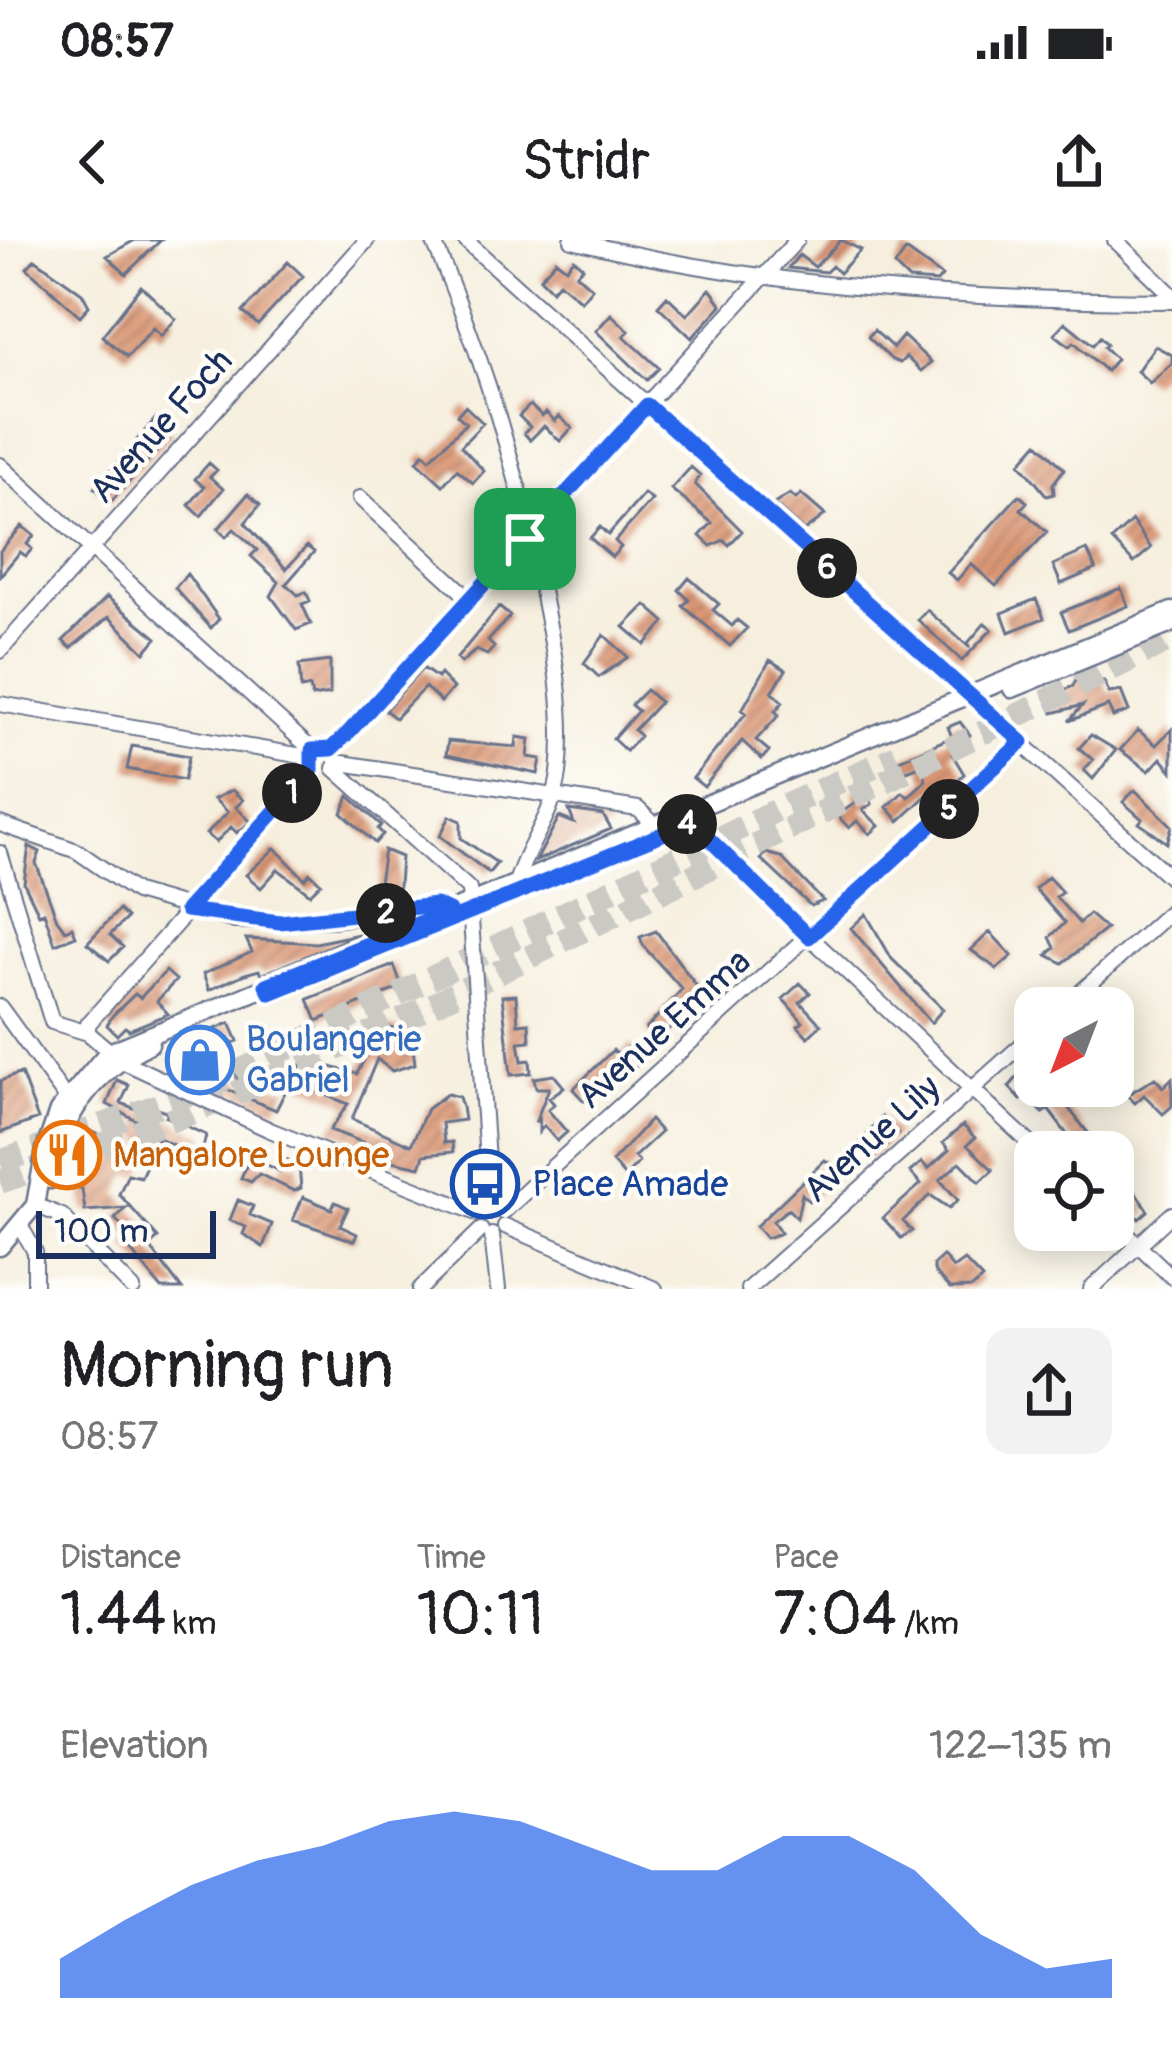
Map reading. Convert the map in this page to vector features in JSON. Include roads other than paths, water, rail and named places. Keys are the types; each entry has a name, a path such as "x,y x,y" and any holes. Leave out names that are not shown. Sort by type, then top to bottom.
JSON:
{"street":[{"name":"Avenue Foch","path":"0,651 368,240"},
{"path":"433,240 474,336 530,533 561,724 555,797 516,884"},
{"path":"465,240 1172,878"},
{"path":"572,240 763,277 997,300 1172,298"},
{"path":"0,465 93,548 324,774 470,599 797,240"},
{"path":"1115,240 1172,298"},
{"path":"360,498 470,599"},
{"path":"976,699 1172,611"},
{"path":"0,1259 40,1207 70,1104 114,1056 976,699 1172,623"},
{"path":"0,704 311,759 638,809 654,824"},
{"name":"Avenue Emma","path":"420,1289 1022,742"},
{"path":"88,1033 88,1024 311,759"},
{"path":"334,760 470,890 498,1289"},
{"path":"690,817 809,937 1017,1131"},
{"path":"268,989 449,911 468,908 516,884 584,860 654,824 690,817"},
{"path":"0,824 77,851 136,892 186,910 280,922 436,905 449,911"},
{"path":"0,853 48,1018 88,1033 114,1056 270,1130 655,1289"},
{"path":"1086,987 1172,910"},
{"path":"0,1007 70,1104"},
{"name":"Avenue Lily","path":"748,1289 1014,1052"},
{"path":"40,1207 62,1216 133,1289"},
{"path":"1091,1289 1172,1214"},
{"path":"0,1247 22,1230"},
{"path":"22,1230 35,1252 35,1289"},
{"path":"1134,1241 1172,1277"}],"tunnel":[{"path":"0,1182 191,1113 406,1018 1172,639"},
{"path":"0,1162 201,1090 897,756"}],"place":[{"name":"Boulangerie Gabriel","path":"200,1060"},
{"name":"Mangalore Lounge","path":"67,1155"},
{"name":"Place Amade","path":"485,1184"}]}
